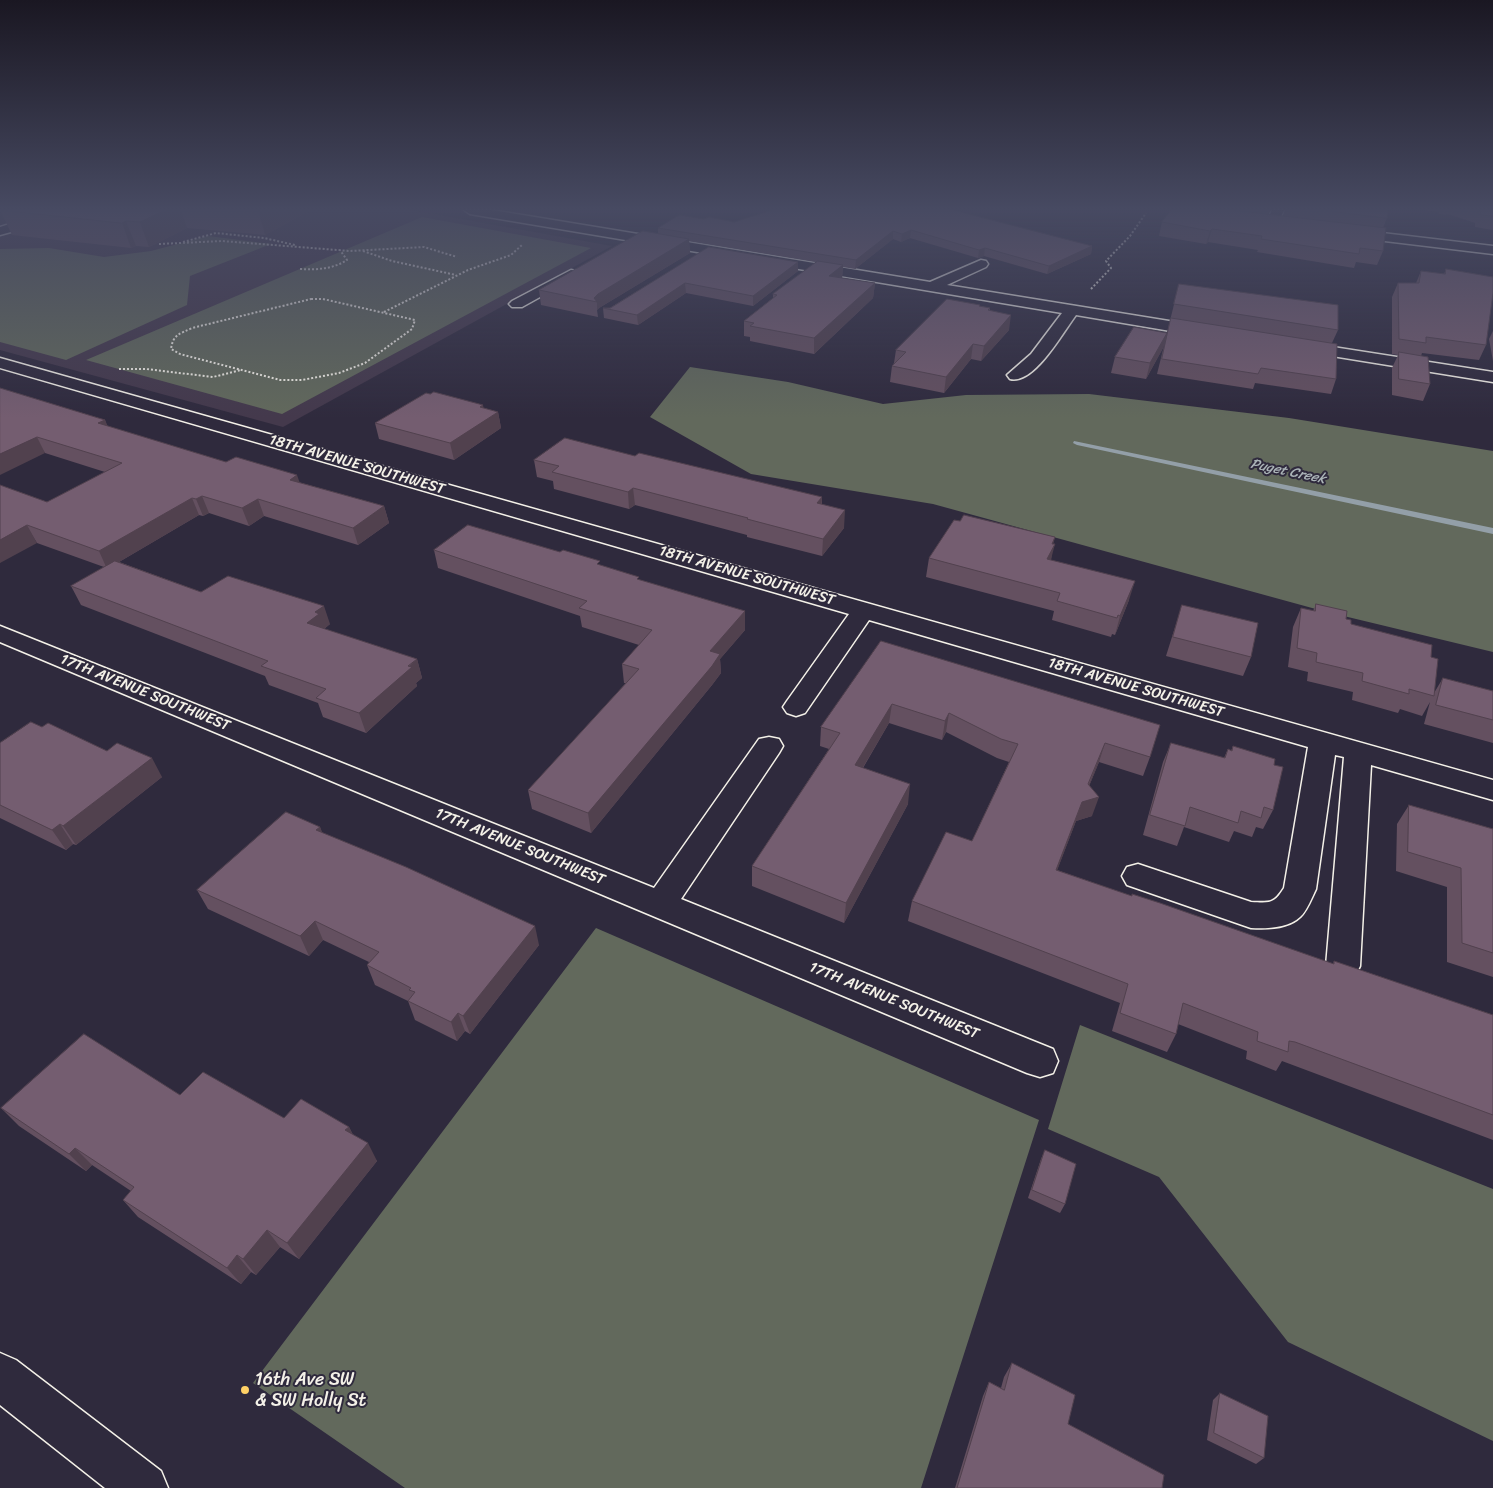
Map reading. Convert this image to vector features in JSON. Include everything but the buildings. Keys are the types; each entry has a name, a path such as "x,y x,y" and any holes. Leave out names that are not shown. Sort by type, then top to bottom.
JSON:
{"street":[{"path":"517,304 561,279"},
{"path":"884,279 1217,334"},
{"path":"930,287 947,279"},
{"path":"1016,375 1038,358 1071,311"},
{"path":"1284,344 1493,377"},
{"name":"18TH AVENUE SOUTHWEST","path":"0,363 1493,790"},
{"path":"796,707 865,609"},
{"name":"17TH AVENUE SOUTHWEST","path":"0,633 1040,1061"},
{"path":"1138,876 1251,914 1271,916 1288,908 1300,889 1322,742"},
{"path":"660,905 769,746"},
{"path":"1343,966 1358,752"},
{"path":"0,1376 144,1488"}],"path":[{"path":"382,313 447,279"},
{"path":"1071,311 1077,308 1096,283 1102,279"},
{"path":"311,299 323,299 382,313 414,320 412,329 365,363 339,373 302,380 280,380 180,354 171,349 172,340 177,335 192,328 210,322 311,299"},
{"path":"116,369 146,368 213,377 242,370"}],"shaded area":[{"path":"0,279 551,279 283,427 0,350"}],"green space":[{"path":"0,279 190,279 187,305 66,360 0,342"},
{"path":"275,279 532,279 282,414 86,360"},
{"path":"690,367 788,382 883,404 966,395 1089,394 1289,418 1493,451 1493,652 1323,611 933,504 751,474 650,417"},
{"path":"596,928 1039,1120 921,1488 405,1488 253,1383"},
{"path":"1080,1025 1493,1189 1493,1441 1288,1342 1159,1177 1048,1129"}],"waterway":[{"name":"Puget Creek","path":"1077,443 1493,531"}],"place":[{"name":"16th Ave SW & SW Holly St","path":"245,1390"}]}
